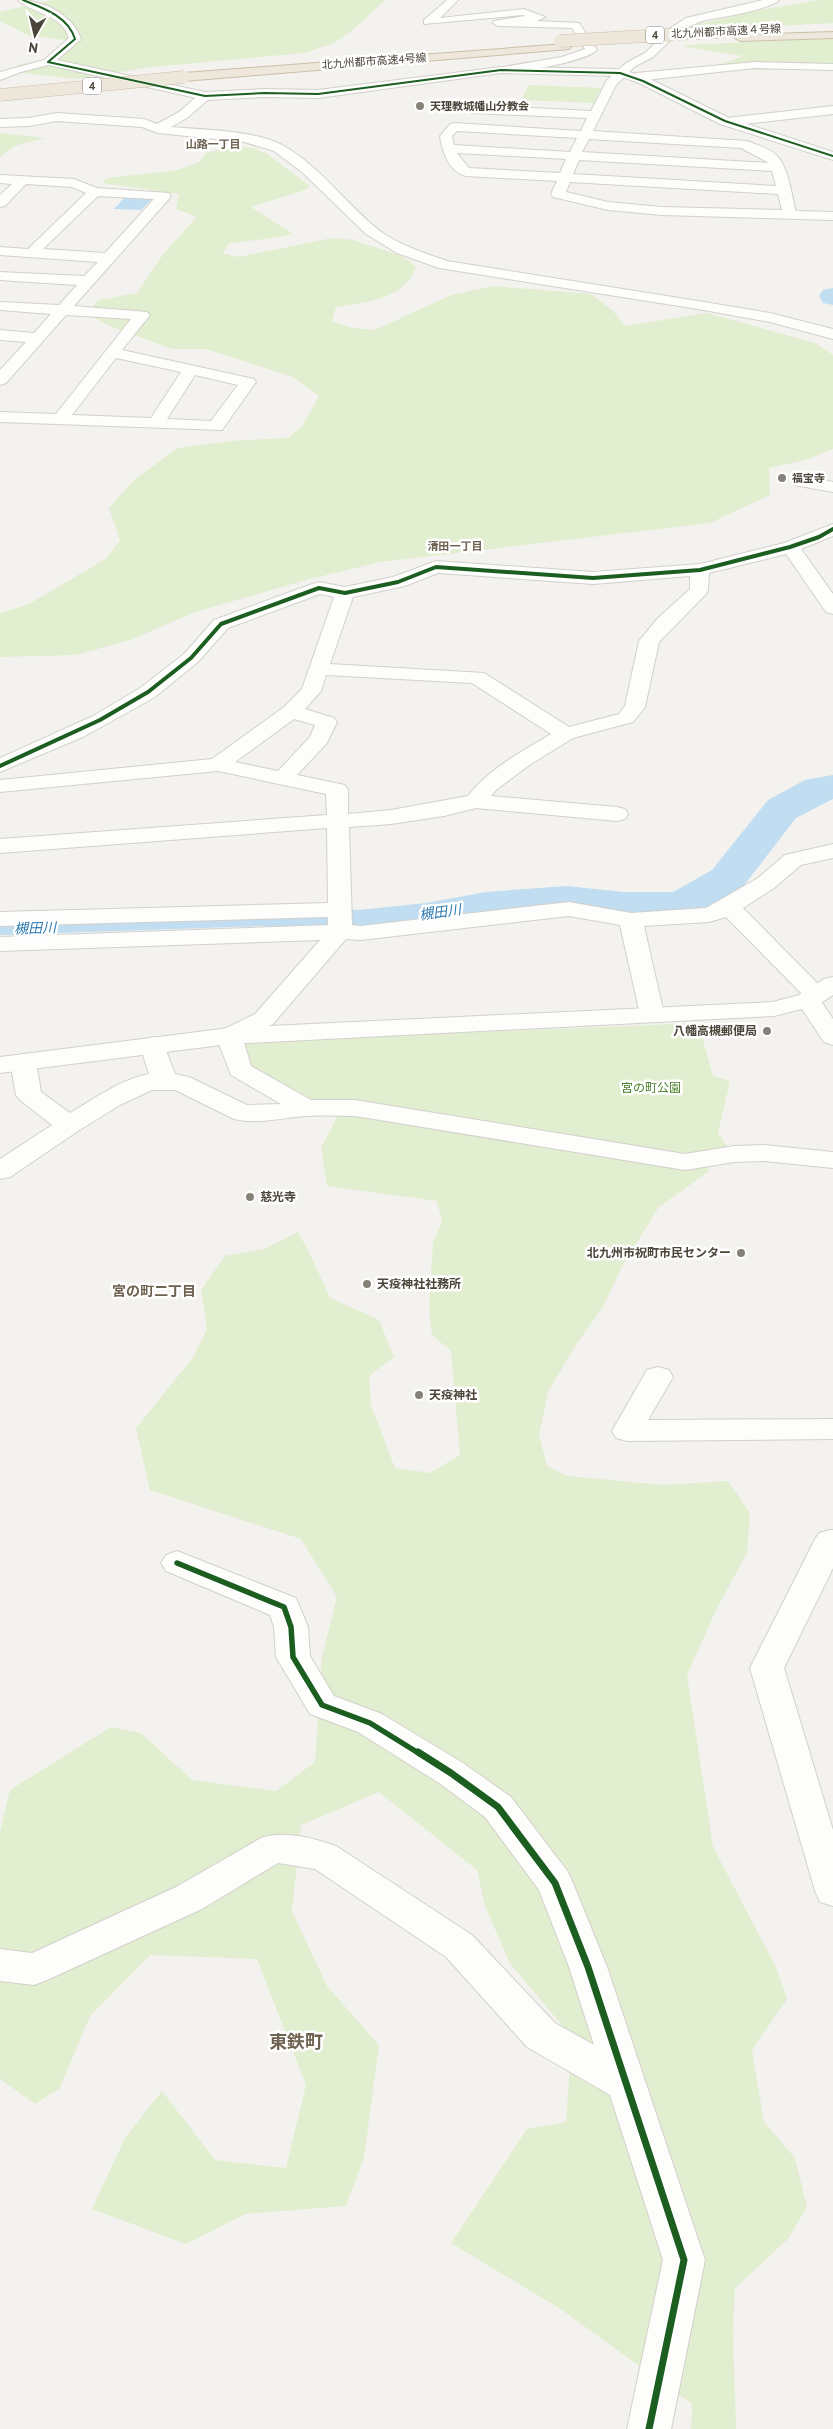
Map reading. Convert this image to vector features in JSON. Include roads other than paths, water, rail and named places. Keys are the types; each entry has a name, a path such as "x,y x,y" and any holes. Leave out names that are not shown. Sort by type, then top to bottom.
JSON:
{"highway":[{"name":"北九州都市高速４号線","path":"562,44 750,30 833,26"},
{"name":"北九州都市高速４号線","path":"562,44 833,35"},
{"name":"北九州都市高速4号線","path":"182,75 562,44"},
{"name":"4","path":"0,90 182,75"},
{"name":"4","path":"0,95 182,75"}],"street":[{"path":"0,76 17,68 48,62 75,39 74,33 67,24 54,15 23,0"},
{"path":"19,58 91,69 183,93 205,96 264,93 318,94 501,70 567,59 591,50 575,25 498,23 540,16 524,12 428,22 453,0"},
{"path":"774,0 744,9 690,20 677,28 650,55 620,73 611,83 574,156 558,194 608,206 662,211 833,216"},
{"path":"636,77 755,65 833,67"},
{"path":"501,70 620,73 636,77 679,101 727,122 833,156"},
{"path":"158,129 182,116 205,96"},
{"path":"595,115 465,105 454,127 446,136 447,144 458,168 466,172 782,190"},
{"path":"727,122 833,110"},
{"path":"0,123 29,122 57,117 144,123 158,129 246,138 278,148 308,170 371,231 402,250 444,265 698,305 770,318 833,334"},
{"path":"454,127 743,144 772,158 778,167 782,190 790,215"},
{"path":"450,149 778,167"},
{"path":"0,179 74,183 95,192 164,196 38,338 6,368 0,380"},
{"path":"0,203 22,181"},
{"path":"31,253 95,192"},
{"path":"0,251 109,258"},
{"path":"0,276 88,281"},
{"path":"0,306 142,315 60,420"},
{"path":"0,336 38,338"},
{"path":"0,417 216,426 248,382 113,353"},
{"path":"156,423 190,370"},
{"path":"800,481 833,487"},
{"path":"0,766 74,734 138,698 192,658 210,632 221,624 319,588 345,592 398,582 436,567 593,578 700,570 790,546 819,537 833,529"},
{"path":"790,546 833,608"},
{"path":"476,801 494,780 520,761 566,734 626,718 636,708 649,641 664,623 699,590 700,570"},
{"path":"218,765 292,711 311,691 345,592"},
{"path":"318,669 477,677 566,734"},
{"path":"283,778 320,739 327,722 292,711"},
{"path":"0,786 218,765 337,790 340,919 264,1019 228,1036"},
{"path":"0,846 420,813 476,801 617,814"},
{"path":"0,919 340,919 378,932 568,909 631,920 709,915 766,883 793,860 833,851"},
{"path":"728,906 819,993 833,1037"},
{"path":"0,944 340,919"},
{"path":"631,920 652,1014"},
{"path":"69,1125 29,1095 11,1064 228,1036 774,1009 819,993"},
{"path":"228,1036 240,1070 306,1108"},
{"path":"153,1045 164,1081"},
{"path":"0,1171 69,1125 111,1100 148,1082 164,1081 180,1082 243,1112 284,1112 306,1108 355,1108 685,1162 734,1154 764,1153 833,1160"},
{"path":"658,1377 627,1431 833,1429"},
{"path":"833,1542 830,1541 767,1668 833,1891"},
{"path":"177,1563 284,1607 291,1627 293,1657 322,1705 370,1723 451,1773 498,1807 555,1883 588,1967 684,2260 649,2429"},
{"path":"0,1965 34,1969 189,1898 274,1848 323,1856 460,1946 541,2035 625,2083"}],"water":[{"path":"126,196 154,197 141,210 114,209"},
{"path":"322,916 327,920 263,926 0,935 0,926"}],"waterway":[{"name":"槻田川","path":"282,920 359,923 426,916 486,905 567,899 623,905 681,905 727,879 782,809 819,789 833,787"}],"place":[{"name":"天理教城幡山分教会","path":"420,106"},
{"name":"福宝寺","path":"782,478"},
{"name":"八幡高槻郵便局","path":"767,1031"},
{"name":"慈光寺","path":"250,1197"},
{"name":"北九州市祝町市民センター","path":"741,1253"},
{"name":"天疫神社社務所","path":"367,1284"},
{"name":"天疫神社","path":"419,1395"}],"district":[{"name":"山路一丁目","path":"213,144"},
{"name":"清田一丁目","path":"455,546"},
{"name":"宮の町二丁目","path":"154,1291"},
{"name":"東鉄町","path":"296,2042"}],"park label":[{"name":"宮の町公園","path":"651,1088"}]}
